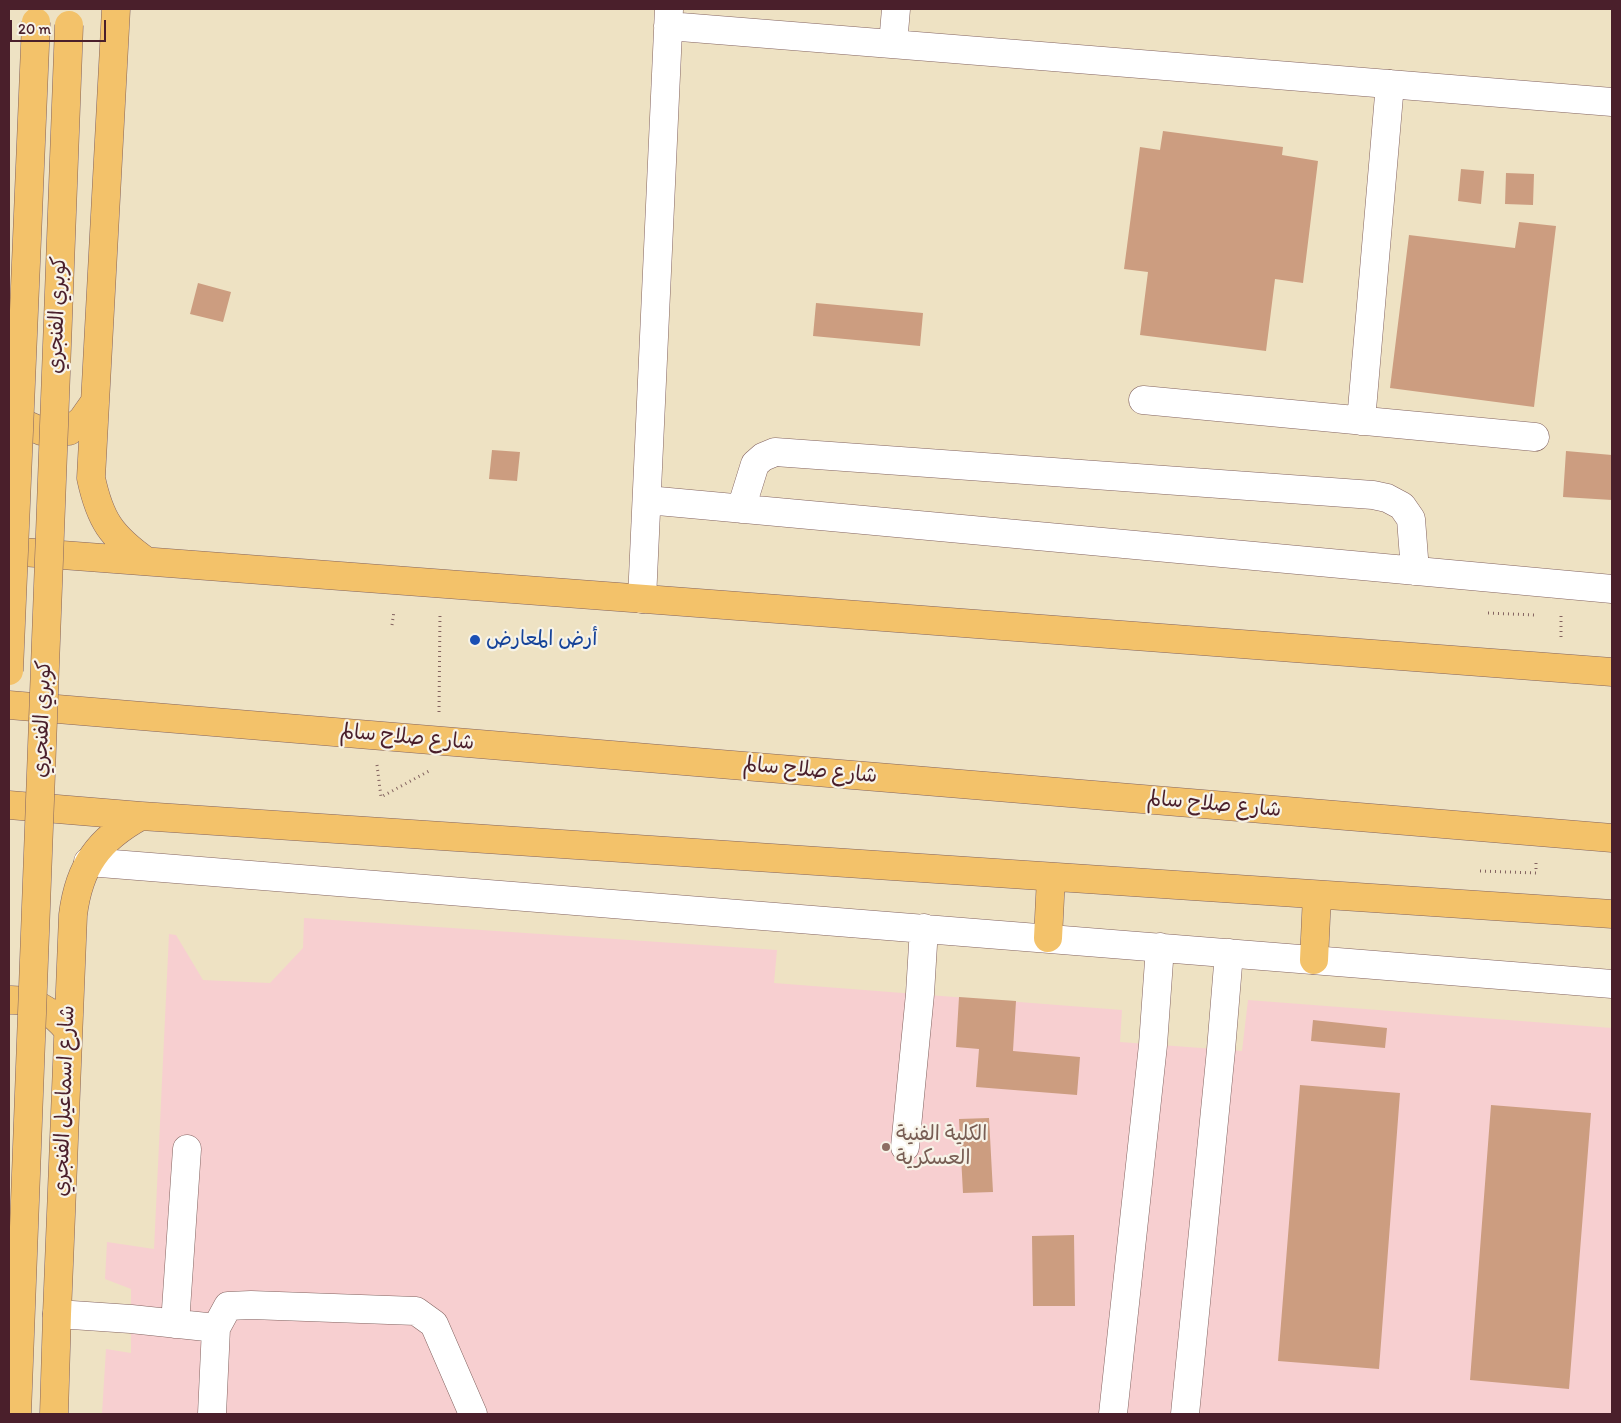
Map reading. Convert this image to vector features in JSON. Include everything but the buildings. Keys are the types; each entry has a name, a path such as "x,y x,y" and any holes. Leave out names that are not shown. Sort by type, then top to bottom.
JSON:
{"main road":[{"path":"116,9 91,478 96,503 108,527 125,546 146,561"},
{"name":"كوبري الفنجري","path":"9,671 36,16"},
{"name":"كوبري الفنجري","path":"17,1414 70,17"},
{"path":"9,417 41,430 69,431 82,420 94,403"},
{"path":"9,551 1612,672"},
{"name":"شارع صلاح سالم","path":"9,704 439,753 1612,838"},
{"path":"9,805 142,816 1612,914"},
{"name":"شارع اسماعيل الفنجري","path":"54,1414 68,1030 75,896 88,862 100,846 112,834 142,816"},
{"path":"1048,938 1051,877"},
{"path":"1314,960 1317,894"},
{"path":"9,1000 33,1002 47,1009 68,1030"}],"lane":[{"path":"893,44 896,9"},
{"path":"642,599 669,18 893,44 1612,102"},
{"path":"1361,421 1390,84"},
{"path":"1144,400 1535,437"},
{"path":"741,509 755,464 763,457 775,452 1373,495 1387,498 1402,506 1411,519 1415,571"},
{"path":"647,500 1612,589"},
{"path":"88,862 1612,984"},
{"path":"905,1146 920,994 924,928"},
{"path":"1113,1414 1154,1045 1160,947"},
{"path":"1185,1414 1229,953"},
{"path":"175,1324 188,1148"},
{"path":"212,1414 216,1328 228,1306 251,1305 416,1311 434,1324 473,1414"},
{"path":"57,1314 131,1319 216,1328"}],"path":[{"path":"382,797 439,753 440,584"},
{"path":"1488,613 1543,615"},
{"path":"1552,616 1562,616"},
{"path":"1480,871 1536,873"}],"shaded area":[{"name":"الكلية الفنية العسكرية","path":"304,918 777,950 774,983 1122,1010 1120,1042 1242,1051 1248,1000 1612,1028 1612,1414 102,1414 106,1349 131,1353 131,1289 105,1279 107,1242 154,1249 169,934 176,935 203,980 270,983 303,948"}],"place":[{"name":"أرض المعارض","path":"475,640"},
{"name":"الكلية الفنية العسكرية","path":"886,1147"}]}
